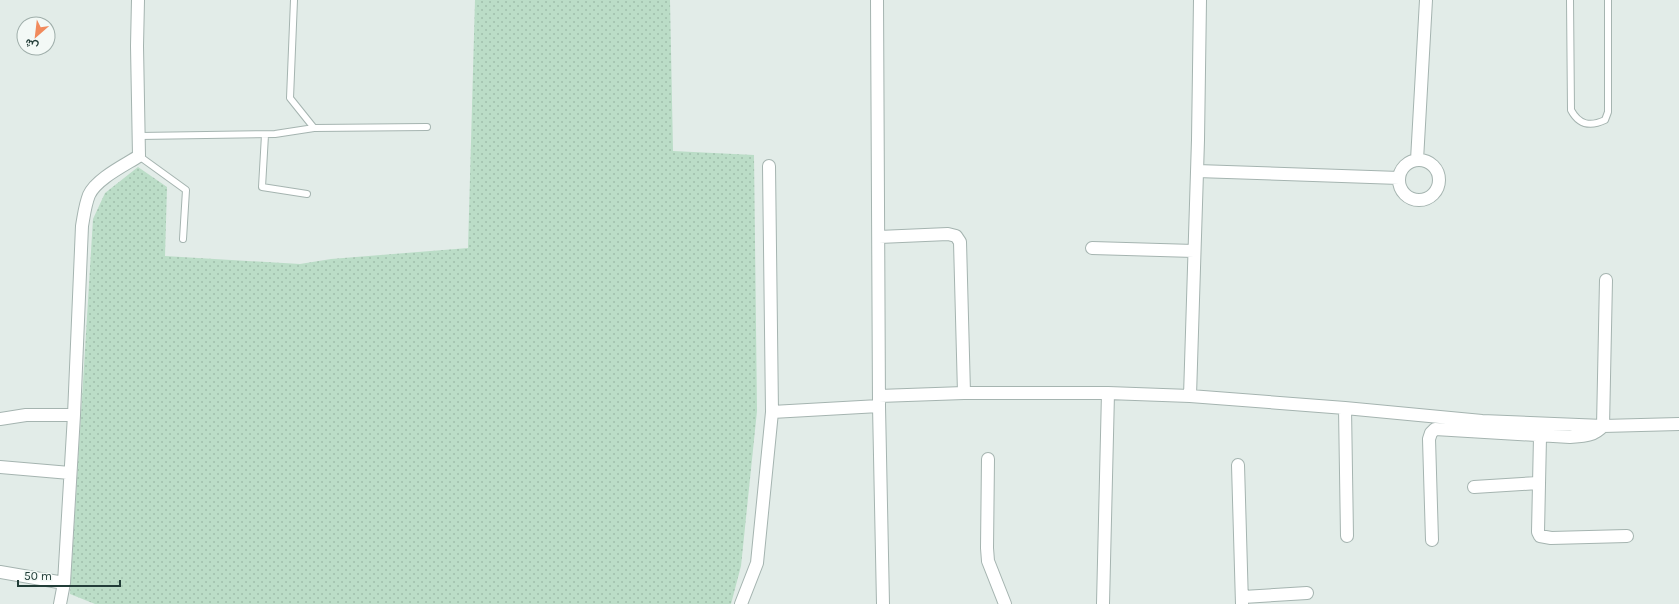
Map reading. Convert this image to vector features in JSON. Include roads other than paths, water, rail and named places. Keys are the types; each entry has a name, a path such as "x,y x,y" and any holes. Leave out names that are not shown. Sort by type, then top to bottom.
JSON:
{"street":[{"path":"60,604 64,583 84,210 90,193 100,182 139,156 137,46 138,0"},
{"path":"877,0 879,401 883,604"},
{"path":"1190,396 1197,171 1200,0"},
{"path":"1417,160 1426,0"},
{"path":"1417,160 1425,161 1431,165 1436,170 1438,178 1435,192 1429,197 1415,200 1402,192 1399,178 1405,166 1417,160"},
{"path":"741,604 757,563 772,412 769,166"},
{"path":"1197,171 1399,178"},
{"path":"879,238 948,234 956,236 960,242 964,393"},
{"path":"1092,248 1194,251"},
{"path":"1432,540 1429,439 1431,433 1435,430 1540,436 1586,436 1597,433 1603,426 1606,280"},
{"path":"772,412 964,393 1108,393 1190,396 1345,408 1482,421 1603,426 1679,424"},
{"path":"1103,604 1108,393"},
{"path":"1345,408 1347,536"},
{"path":"0,418 26,415 74,415"},
{"path":"1540,436 1538,483 1538,532 1540,536 1551,538 1627,536"},
{"path":"988,459 988,561 1005,604"},
{"path":"1238,465 1242,601 1307,593"},
{"path":"0,467 70,473"},
{"path":"1474,487 1538,483"},
{"path":"0,572 64,583"}],"lane":[{"path":"294,0 290,98 314,128"},
{"path":"1570,0 1571,110 1576,118 1586,124 1596,124 1605,120 1608,112 1608,0"},
{"path":"138,136 265,135 288,133 314,128 427,127"},
{"path":"265,135 262,187 308,194"},
{"path":"139,156 186,190 183,239"}]}
